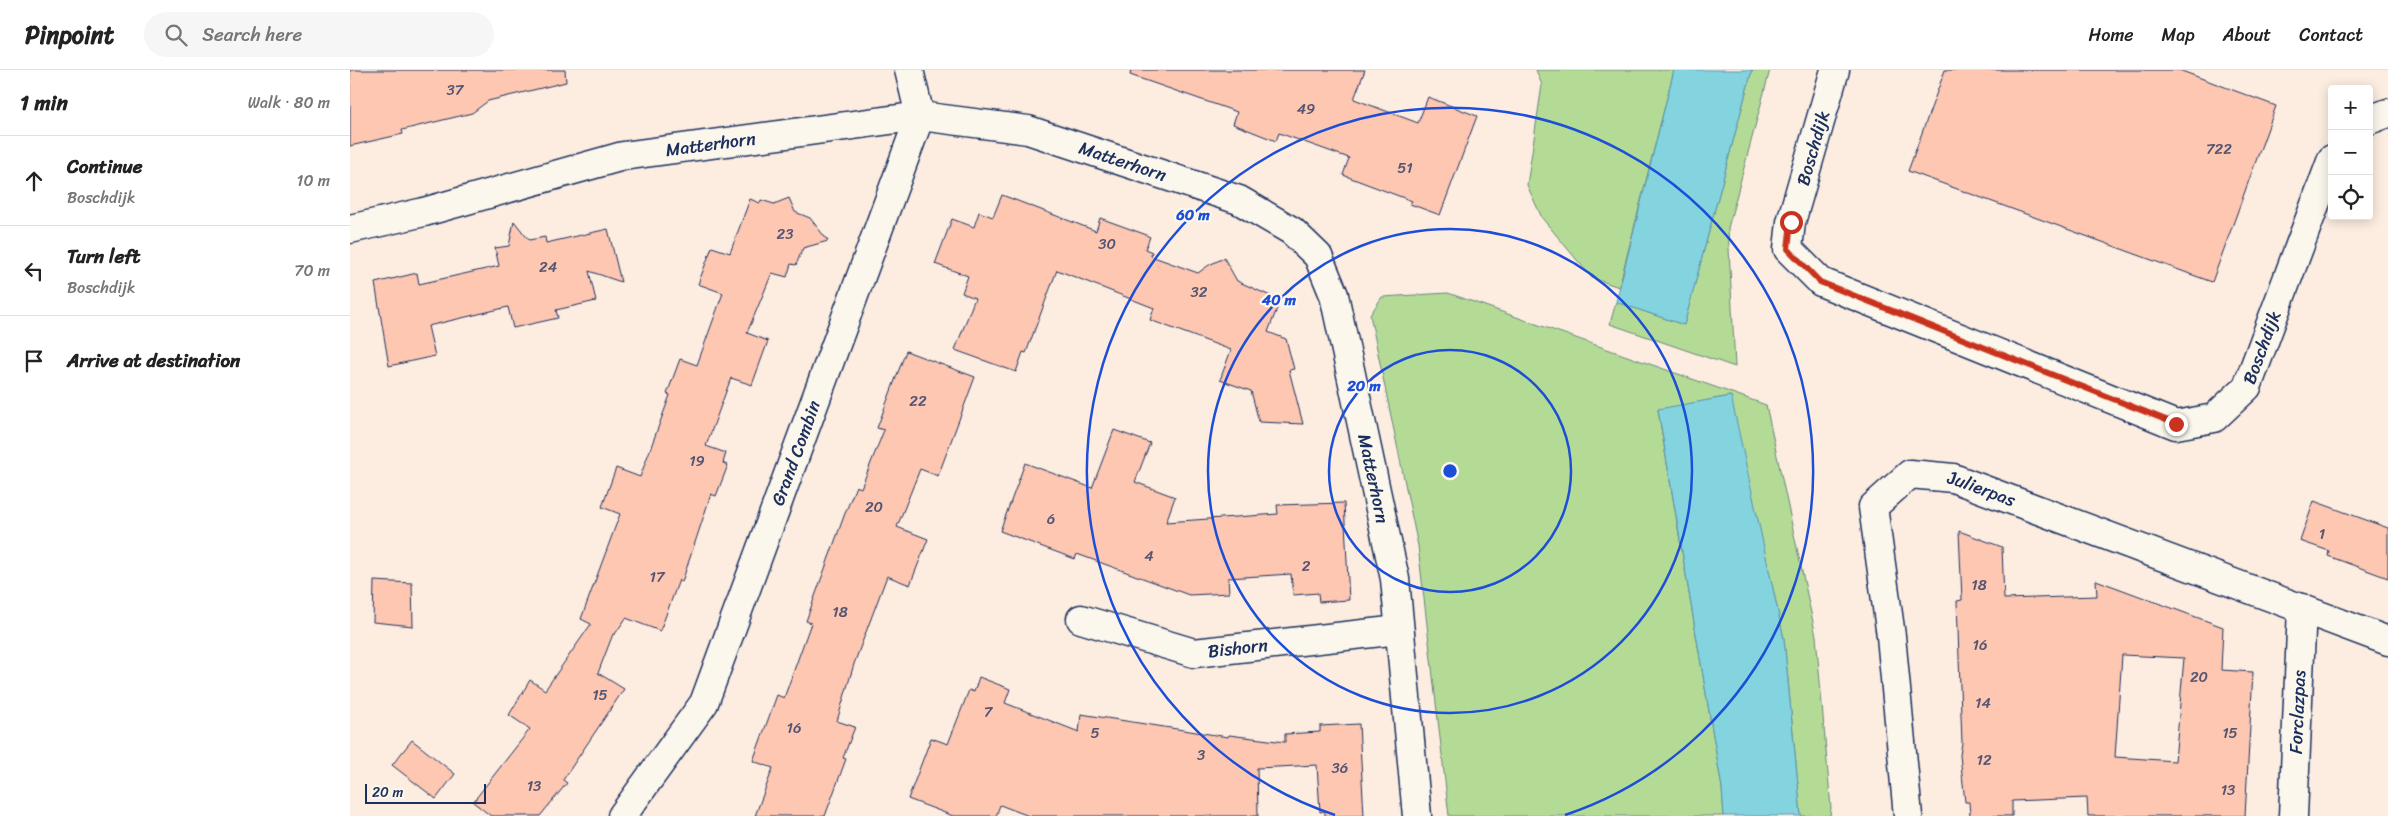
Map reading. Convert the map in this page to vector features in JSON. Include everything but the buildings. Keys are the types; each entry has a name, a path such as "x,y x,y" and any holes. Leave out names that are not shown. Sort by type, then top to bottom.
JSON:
{"street":[{"path":"909,70 920,116"},
{"name":"Boschdijk","path":"1835,70 1791,222 1788,249 1820,282 2176,424 2214,418 2247,387 2328,170"},
{"path":"2373,118 2388,112"},
{"name":"Matterhorn","path":"350,229 424,212 623,156 920,116 1028,130 1239,200 1292,231 1318,256 1336,305 1395,579 1417,816"},
{"name":"Grand Combin","path":"622,816 704,703 920,116"},
{"name":"Julierpas","path":"1908,816 1892,636 1873,507 1910,474 1953,478 2388,641"},
{"name":"Forclazpas","path":"2293,816 2302,608"},
{"name":"Bishorn","path":"1081,619 1194,653 1399,630"}],"green space":[{"path":"1536,70 1674,70 1619,287 1592,278 1542,218 1527,185 1542,85"},
{"path":"1752,70 1770,70 1728,228 1735,367 1610,324 1616,302 1684,325"},
{"path":"1448,293 1766,405 1816,636 1831,808 1830,816 1801,816 1784,639 1730,396 1658,410 1722,788 1724,816 1449,816 1418,546 1370,315 1382,297"}],"water":[{"path":"1674,70 1752,70 1684,325 1616,302"},
{"path":"1731,396 1784,639 1801,816 1724,816 1722,788 1658,409"}],"route":[{"path":"1791,222 1788,249 1820,282 2176,424"}]}
